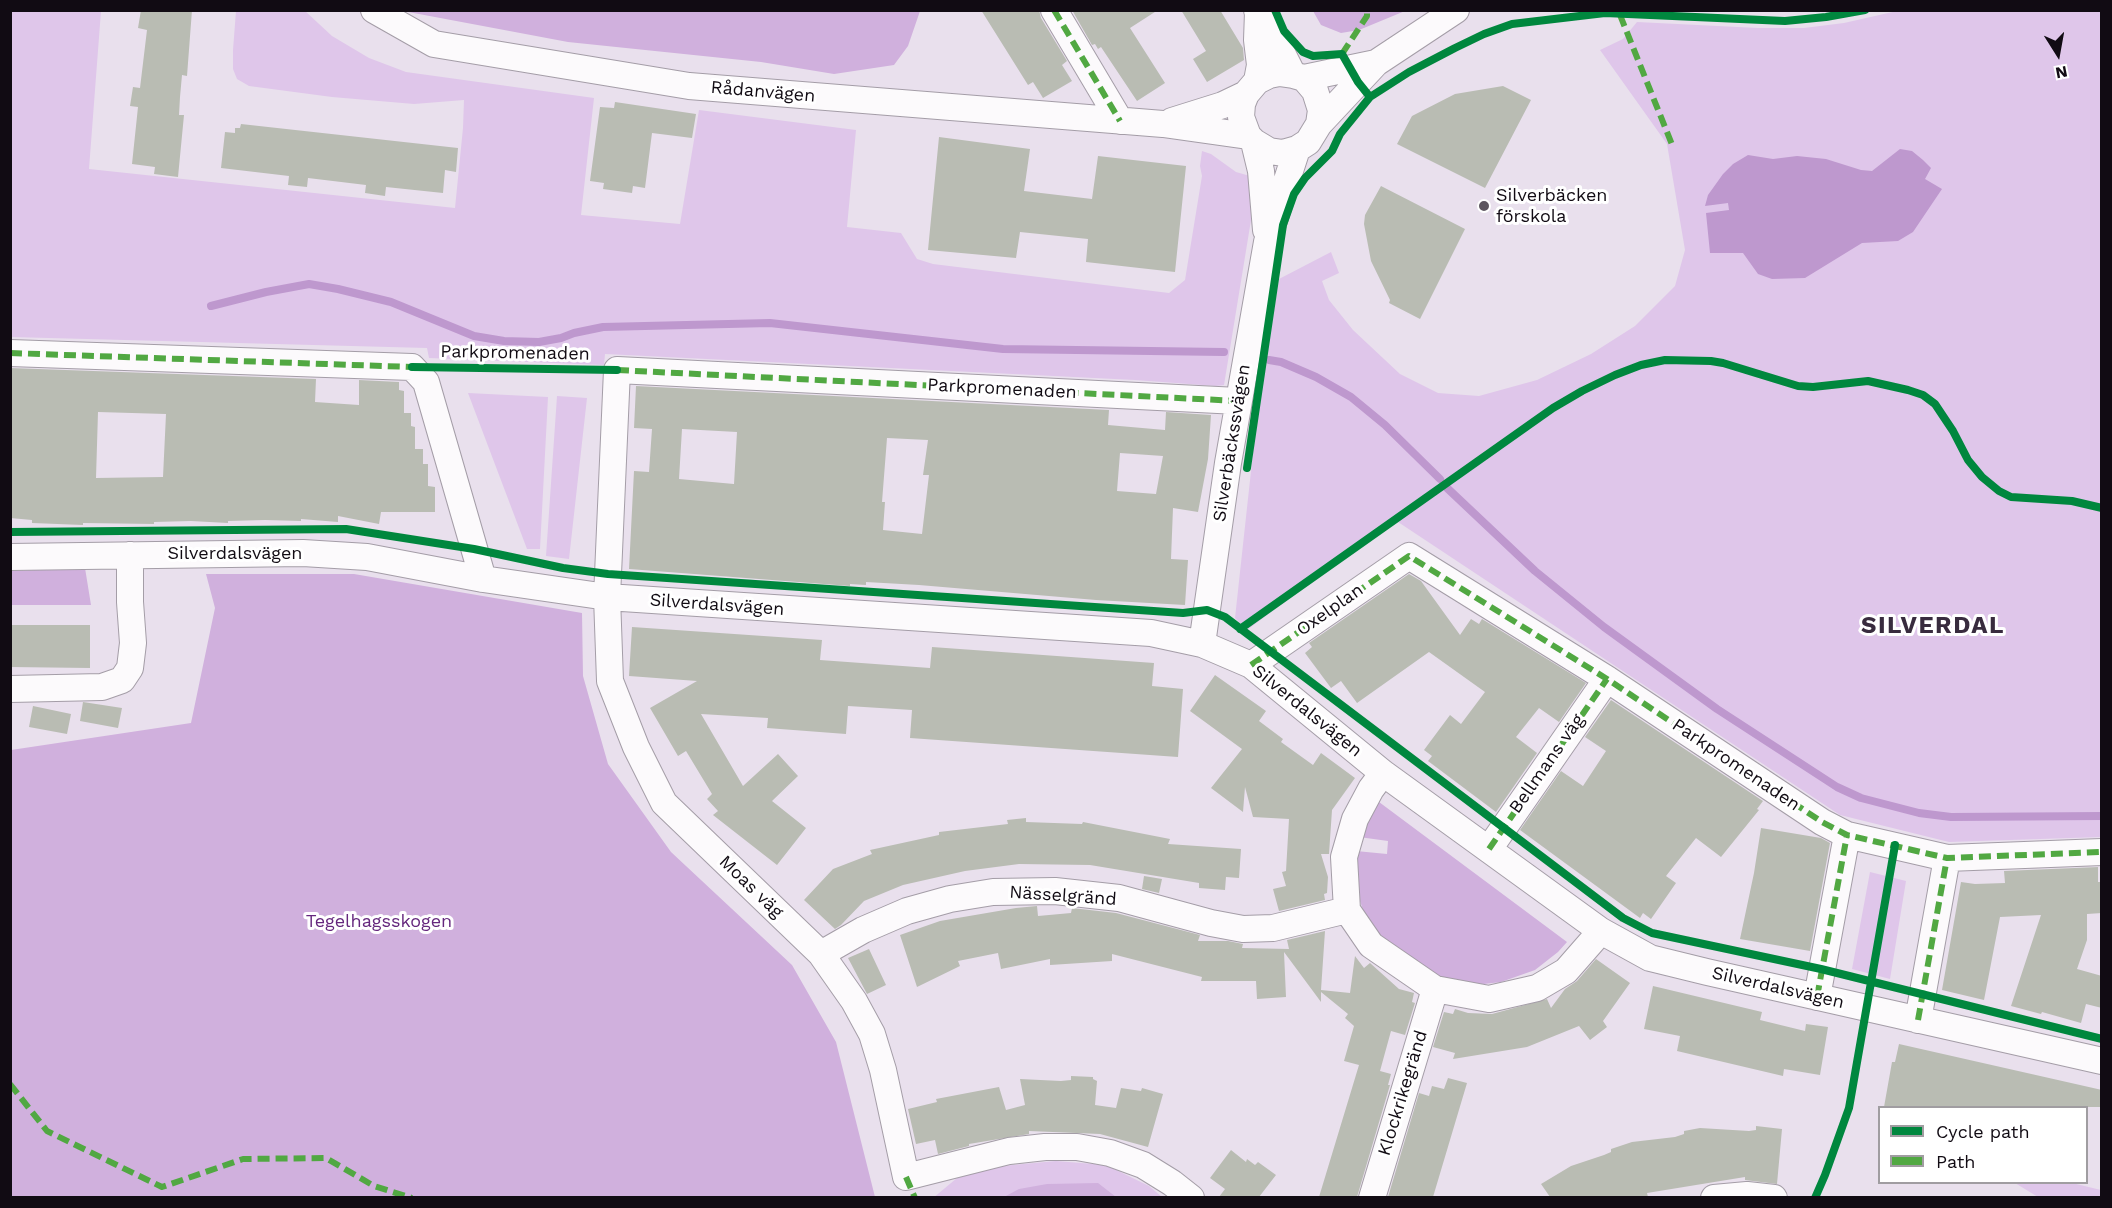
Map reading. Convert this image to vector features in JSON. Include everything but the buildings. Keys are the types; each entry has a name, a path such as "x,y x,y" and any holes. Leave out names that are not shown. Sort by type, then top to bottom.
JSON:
{"street":[{"name":"Rådanvägen","path":"374,10 434,44 689,86 1163,124 1251,139 1269,151 1283,153 1297,150 1308,142 1319,124 1376,63 1456,10"},
{"path":"1054,10 1120,121"},
{"path":"1257,11 1298,76 1314,91 1321,110 1319,124"},
{"path":"1251,139 1241,117 1242,104 1252,87 1260,65 1257,11"},
{"name":"Rådanvägen","path":"1163,124 1223,105 1269,75 1279,73 1298,76 1376,63"},
{"name":"Silverbäckssvägen","path":"1251,139 1261,171 1267,242"},
{"name":"Silverbäckssvägen","path":"1202,644 1238,401 1267,242 1297,150"},
{"path":"10,353 412,367 426,382 483,579"},
{"name":"Parkpromenaden","path":"617,370 1238,401"},
{"name":"Moas väg","path":"617,370 607,597 610,681 636,747 664,803 821,954 854,1001 872,1034 883,1070 906,1177 1009,1151 1045,1147 1077,1147 1110,1153 1143,1165 1191,1197"},
{"name":"Silverdalsvägen","path":"10,556 303,553 368,558 483,579 607,597 1151,633 1202,644 1251,665 1383,773 1601,931 1650,958 2102,1061"},
{"path":"10,689 102,687 122,680 130,669 133,643 130,555"},
{"name":"Parkpromenaden","path":"1409,556 1607,679 1822,822 1847,835 1947,858 2102,852"},
{"name":"Oxelplan","path":"1251,665 1409,556"},
{"name":"Bellmans väg","path":"1489,849 1607,679"},
{"path":"1383,773 1371,789 1355,819 1344,857 1347,910 1371,945 1435,989 1489,999 1537,988 1566,971 1601,931"},
{"path":"1817,997 1847,835"},
{"path":"1918,1020 1947,858"},
{"name":"Nässelgränd","path":"821,954 863,930 907,911 950,899 993,892 1055,891 1119,898 1211,923 1243,929 1273,928 1347,910"},
{"name":"Klockrikegränd","path":"1372,1197 1435,989"},
{"path":"1714,1197 1748,1195 1774,1197"}],"shaded area":[{"path":"304,10 332,36 369,58 406,72 594,98 581,215 680,224 699,110 856,130 847,227 901,233 917,259 933,264 1169,293 1185,280 1202,176 1200,166 1202,151 1211,154 1236,172 1250,176 1253,208 1224,385 605,354 604,365 429,358 427,348 11,337 11,11 101,11 89,169 455,208 464,100 414,104 332,97 249,86 237,79 233,69 236,11"},
{"path":"1897,11 2101,11 2101,837 1949,842 1840,815 1395,520 1247,630 1235,618 1257,416 1279,279 1331,252 1339,273 1322,281 1329,300 1353,330 1400,374 1438,393 1479,396 1537,380 1591,354 1635,326 1675,286 1685,250 1667,144 1600,50 1623,39 1637,22 1804,28 1844,23"},
{"path":"1900,149 1912,151 1923,160 1931,168 1925,179 1942,189 1913,232 1898,241 1862,243 1805,278 1772,279 1758,274 1743,253 1710,253 1706,213 1729,210 1728,203 1705,206 1708,195 1733,164 1748,155 1773,159 1797,156 1826,159 1861,170 1872,171"},
{"path":"468,393 548,397 540,549 527,549"},
{"path":"557,396 587,398 569,559 546,556"},
{"path":"1870,872 1906,881 1890,979 1852,969"},
{"path":"1056,1161 1106,1165 1149,1186 1162,1197 933,1198 957,1178 1002,1166"},
{"path":"2017,1184 2076,1184 2101,1190 2101,1197 2038,1197"}],"green space":[{"path":"920,10 908,46 894,65 834,74 761,62 568,42 403,11"},
{"path":"1313,11 1405,11 1359,30 1341,33 1321,25"},
{"path":"85,568 91,605 11,605 10,571"},
{"name":"Tegelhagsskogen","path":"206,574 354,574 582,613 583,676 608,764 671,852 792,965 836,1042 875,1197 11,1197 11,750 191,723 215,608"},
{"path":"1375,799 1567,942 1535,970 1501,982 1484,984 1447,982 1384,944 1364,913 1359,898 1356,858 1356,851 1387,854 1388,841 1359,837"},
{"path":"1098,1183 1116,1197 1004,1197 1019,1189 1047,1184"}],"waterway":[{"path":"211,306 309,284 391,302 474,336 504,341 539,342 603,327 770,323 1003,349 1224,352"},
{"path":"1269,360 1281,362 1316,377 1351,397 1385,425 1440,479"},
{"path":"1446,487 1535,571 1604,627 1717,709 1837,787 1861,798 1919,813 1951,817 2102,816"}],"marked path":[{"path":"1054,10 1120,121"},
{"path":"1342,54 1367,16 1367,10"},
{"path":"1620,15 1673,147"},
{"path":"10,353 412,367"},
{"path":"617,370 1238,401"},
{"path":"1251,665 1409,556 1607,679 1822,822 1847,835 1947,858 2102,852"},
{"path":"1489,849 1607,679"},
{"path":"1817,997 1847,835"},
{"path":"1918,1020 1947,858"},
{"path":"10,1084 47,1131 162,1187 243,1159 326,1158 374,1186 412,1198"},
{"path":"906,1177 915,1198"}],"cycle path":[{"path":"1247,468 1283,225 1294,194 1305,178 1332,151 1340,134 1370,97 1358,82 1342,54 1313,56 1303,52 1284,31 1275,10"},
{"path":"1370,97 1409,72 1455,48 1512,24 1605,13 1785,21 1865,10"},
{"path":"1240,629 1553,408 1615,375 1641,365 1665,360 1723,363 1798,386 1813,387 1868,381 1923,395 1935,404 1953,431 1968,460 1982,477 1999,491 2011,497 2072,501 2102,508"},
{"path":"412,367 617,370"},
{"path":"10,532 346,529 474,549 563,568 608,574 1183,613 1207,610 1225,617 1623,918 1652,933 1821,969 2102,1039"},
{"path":"1815,1198 1849,1108 1895,845"}],"place":[{"name":"Silverbäcken förskola","path":"1484,206"}],"district":[{"name":"SILVERDAL","path":"1933,626"}]}
